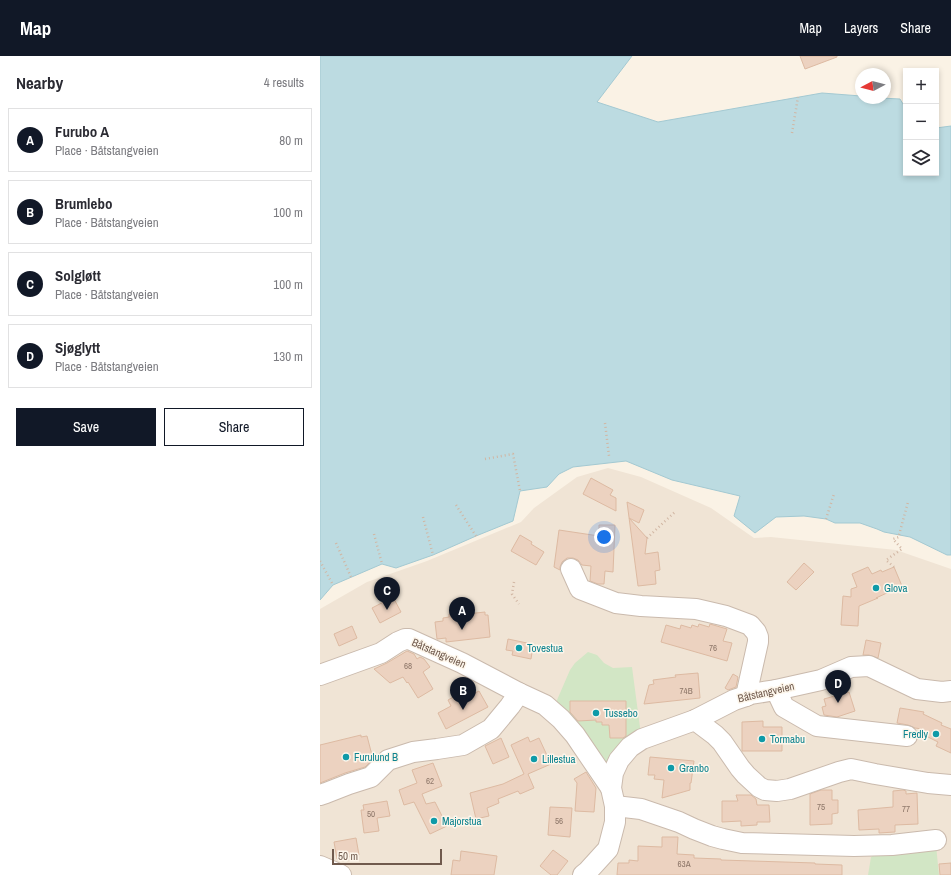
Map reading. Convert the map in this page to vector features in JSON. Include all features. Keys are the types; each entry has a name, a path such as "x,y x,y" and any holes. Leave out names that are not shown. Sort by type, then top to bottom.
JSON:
{"street":[{"path":"571,569 580,589 616,603 696,609 726,616 750,625 756,632 758,642 746,696"},
{"name":"Båtstangveien","path":"320,675 381,653 398,642 409,639 462,663 545,705 561,719 575,736 613,797"},
{"name":"Båtstangveien","path":"583,875 608,850 615,822 613,773 620,760 630,747 642,739 695,720 734,700 751,694 821,680 851,667 869,666 918,689 942,692 951,691"},
{"path":"776,690 784,707 817,726 907,736"},
{"path":"320,794 371,777 388,760 413,752 463,745 491,729 519,693"},
{"path":"695,720 718,739 746,775 759,787 765,790 776,791 790,789 851,769 928,783 951,785"},
{"path":"613,797 712,836 742,842 854,846 892,845 936,840"},
{"path":"320,866 341,875"}],"path":[{"path":"792,133 798,97"},
{"path":"605,423 609,456"},
{"path":"485,459 513,454 520,491"},
{"path":"826,519 834,494"},
{"path":"894,567 886,560 902,550 893,540 899,537 908,502"},
{"path":"456,505 476,536"},
{"path":"647,538 676,511"},
{"path":"423,518 433,555"},
{"path":"374,534 382,564"},
{"path":"336,543 350,577"},
{"path":"320,561 333,585"},
{"path":"514,582 512,594 519,604"}],"shaded area":[{"path":"608,468 641,477 711,508 754,538 771,537 896,550 951,569 951,875 320,875 320,609 367,582 427,561 521,522 534,508 577,477"}],"green space":[{"path":"588,652 597,655 604,663 613,668 632,667 641,735 604,772 554,707 570,670 575,663"},
{"path":"936,845 939,875 868,875 871,857 879,852"}],"water":[{"path":"320,56 632,56 597,102 658,122 822,93 855,96 855,104 891,104 891,99 900,99 903,104 903,176 939,176 939,128 951,126 951,555 947,555 910,537 884,532 860,523 835,523 826,519 804,516 776,517 755,533 734,516 740,496 672,480 626,461 573,467 559,474 547,487 520,491 513,521 433,555 396,568 382,564 333,585 320,600"}],"building":[{"path":"800,56 837,56 837,57 805,69"},
{"path":"591,478 613,490 610,495 616,498 616,511 583,494"},
{"path":"627,502 644,510 639,523 629,518"},
{"path":"629,518 647,538 645,554 658,552 660,570 655,571 656,584 638,586"},
{"path":"599,525 615,525 613,572 605,571 604,584 598,584 590,581 591,566 582,565 578,560 573,558 567,558 562,562 560,570 554,567 559,530 599,536"},
{"path":"520,535 532,542 531,544 544,552 536,565 511,551"},
{"path":"804,563 814,572 796,590 787,582"},
{"name":"Glova","path":"868,567 872,574 894,567 902,586 859,606 858,626 841,625 843,596 851,597 851,589 857,587 852,574"},
{"path":"393,597 401,612 380,623 372,608"},
{"path":"467,612 467,614 485,612 485,615 488,615 490,637 446,642 446,638 437,639 435,622 443,621 443,618 449,617 449,614"},
{"path":"699,624 709,627 710,624 727,629 723,641 732,643 727,661 661,642 666,625 680,629 681,625 691,628 692,625 698,627"},
{"path":"352,626 357,638 339,646 334,634"},
{"name":"Tovestua","path":"508,639 527,643 527,645 533,646 531,659 512,655 513,651 506,650"},
{"path":"866,640 881,643 878,658 863,655"},
{"path":"407,651 414,654 417,659 420,657 424,659 430,667 423,672 433,689 418,698 403,677 390,683 374,669"},
{"path":"698,673 700,698 644,704 649,685 654,684 653,680 676,677 675,675"},
{"path":"733,674 738,677 736,687 728,690 725,688"},
{"path":"464,691 467,697 479,691 488,707 446,729 438,713 451,706 448,700"},
{"path":"849,692 855,711 837,717 824,715 822,707 826,706 824,699"},
{"name":"Tussebo","path":"570,701 626,701 626,736 623,738 610,738 609,725 602,725 602,722 596,722 596,720 578,721 570,712"},
{"name":"Fredly","path":"900,708 924,712 923,714 951,729 951,753 936,746 938,742 920,733 922,729 897,723"},
{"name":"Tormabu","path":"763,721 763,727 782,727 782,751 742,751 742,722"},
{"name":"Furulund B","path":"361,735 361,737 367,736 373,759 365,767 320,783 320,745"},
{"path":"528,737 530,742 539,738 551,764 528,774 534,788 520,794 518,791 498,799 499,803 487,808 489,816 476,819 470,793 503,784 524,774 511,745"},
{"path":"501,738 509,757 493,764 485,746"},
{"name":"Granbo","path":"650,757 694,761 690,790 662,798 664,780 654,779 655,775 648,775"},
{"path":"433,763 442,786 422,794 426,804 435,802 447,826 430,834 414,802 404,805 399,790 417,783 412,770"},
{"path":"586,772 596,788 594,812 575,811 577,783 574,779"},
{"path":"821,790 832,790 832,800 838,800 838,813 832,814 832,824 810,825 810,794"},
{"path":"893,791 906,791 906,794 917,793 918,824 895,825 895,832 879,833 879,829 859,830 858,810 893,807"},
{"path":"736,795 751,795 756,799 757,805 769,805 770,822 757,822 757,825 741,826 741,821 722,822 722,801 738,801"},
{"path":"387,801 390,816 377,818 379,831 364,833 361,810 364,810 363,805"},
{"path":"550,807 572,808 570,837 548,835"},
{"path":"662,837 678,837 677,854 694,855 694,858 842,865 842,875 617,875 618,863 629,863 629,860 638,861 638,846 662,847"},
{"path":"356,838 359,855 337,859 334,842"},
{"path":"553,850 568,861 557,875 551,875 540,866"},
{"path":"461,851 497,856 494,875 451,875 453,860 460,861"},
{"path":"951,863 951,875 940,875 939,864"}],"place":[{"name":"Glova","path":"876,588"},
{"name":"Solgløtt","path":"387,610"},
{"name":"Furubo A","path":"462,630"},
{"name":"Tovestua","path":"519,648"},
{"name":"Sjøglytt","path":"838,703"},
{"name":"Brumlebo","path":"463,710"},
{"name":"Tussebo","path":"596,713"},
{"name":"Fredly","path":"936,734"},
{"name":"Tormabu","path":"762,739"},
{"name":"Furulund B","path":"346,757"},
{"name":"Lillestua","path":"534,759"},
{"name":"Granbo","path":"671,768"},
{"name":"Majorstua","path":"434,821"}]}
